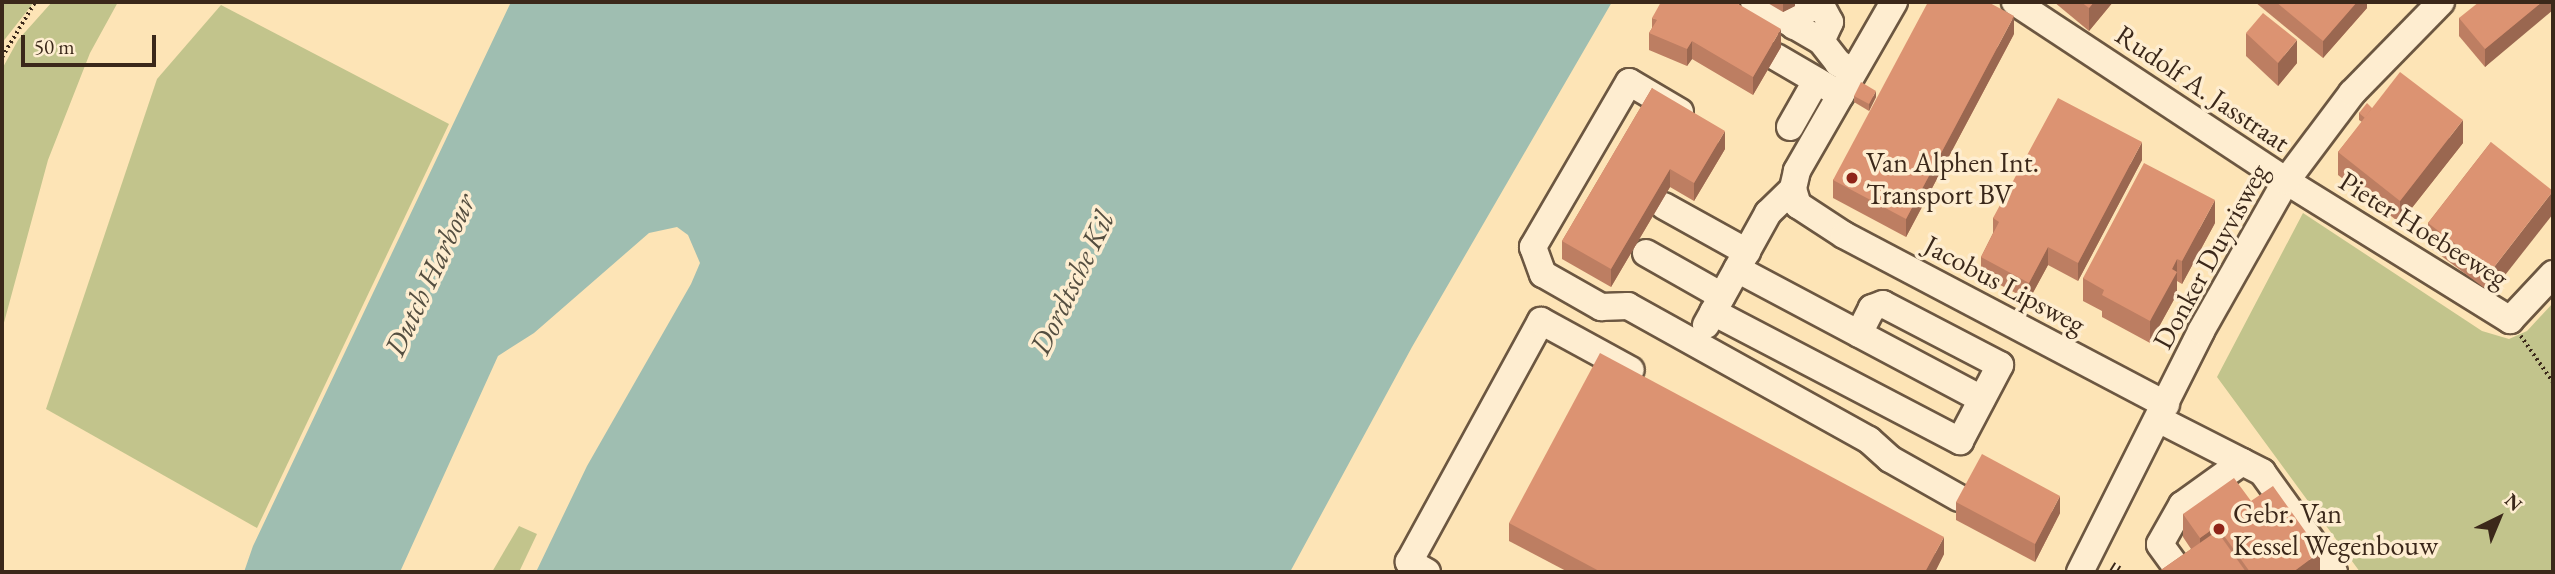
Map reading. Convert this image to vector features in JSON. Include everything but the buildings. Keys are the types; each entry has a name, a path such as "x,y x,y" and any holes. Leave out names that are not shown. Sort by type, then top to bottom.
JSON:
{"street":[{"path":"1754,2 1794,26 1806,9 1822,8 1830,22 1821,41 1838,63 1853,72"},
{"path":"1696,343 1768,213 1793,189 1797,172 1894,2"},
{"name":"Rudolf A. Jasstraat","path":"2015,2 2286,181"},
{"name":"Donker Duyvisweg","path":"2080,572 2201,331 2286,181 2352,93 2431,5"},
{"path":"1776,57 1840,95"},
{"path":"1790,127 1816,81"},
{"path":"1690,118 1629,82 1533,247 1543,274 1601,307 1628,306 1870,440 1890,459 1959,498"},
{"name":"Pieter Hoebeeweg","path":"2286,181 2510,320 2553,274"},
{"name":"Jacobus Lipsweg","path":"1793,189 1798,205 1810,217 2162,412 2262,472 2334,572"},
{"path":"1664,206 1742,261 1859,334 1982,399"},
{"path":"1646,253 1718,304 1960,441 2000,365 1883,304 1872,308 1859,334"},
{"path":"1427,572 1409,562 1541,321 1659,385"},
{"path":"2180,572 2160,544 2182,505 2242,462"}],"path":[{"path":"2,57 35,2"},
{"path":"2510,320 2553,382"}],"green space":[{"path":"2,2 34,2 2,43"},
{"path":"52,2 118,2 90,53 48,160 2,330 2,69 18,40"},
{"path":"221,5 449,124 257,528 46,409 157,79"},
{"path":"2303,213 2482,331 2509,339 2527,331 2553,303 2553,572 2360,572 2217,377"},
{"path":"519,526 537,534 519,572 492,572"}],"water":[{"path":"511,2 1612,2 1412,347 1290,572 536,572 587,466 691,284 700,263 688,235 677,227 649,233 534,333 498,356 400,572 244,572 253,546"}],"railway":[{"path":"2113,572 2118,564"}],"place":[{"name":"Van Alphen Int. Transport BV","path":"1852,178"},
{"name":"Gebr. Van Kessel Wegenbouw","path":"2219,529"}],"water label":[{"name":"Dutch Harbour","path":"430,275"},
{"name":"Dordtsche Kil","path":"1072,283"}]}
